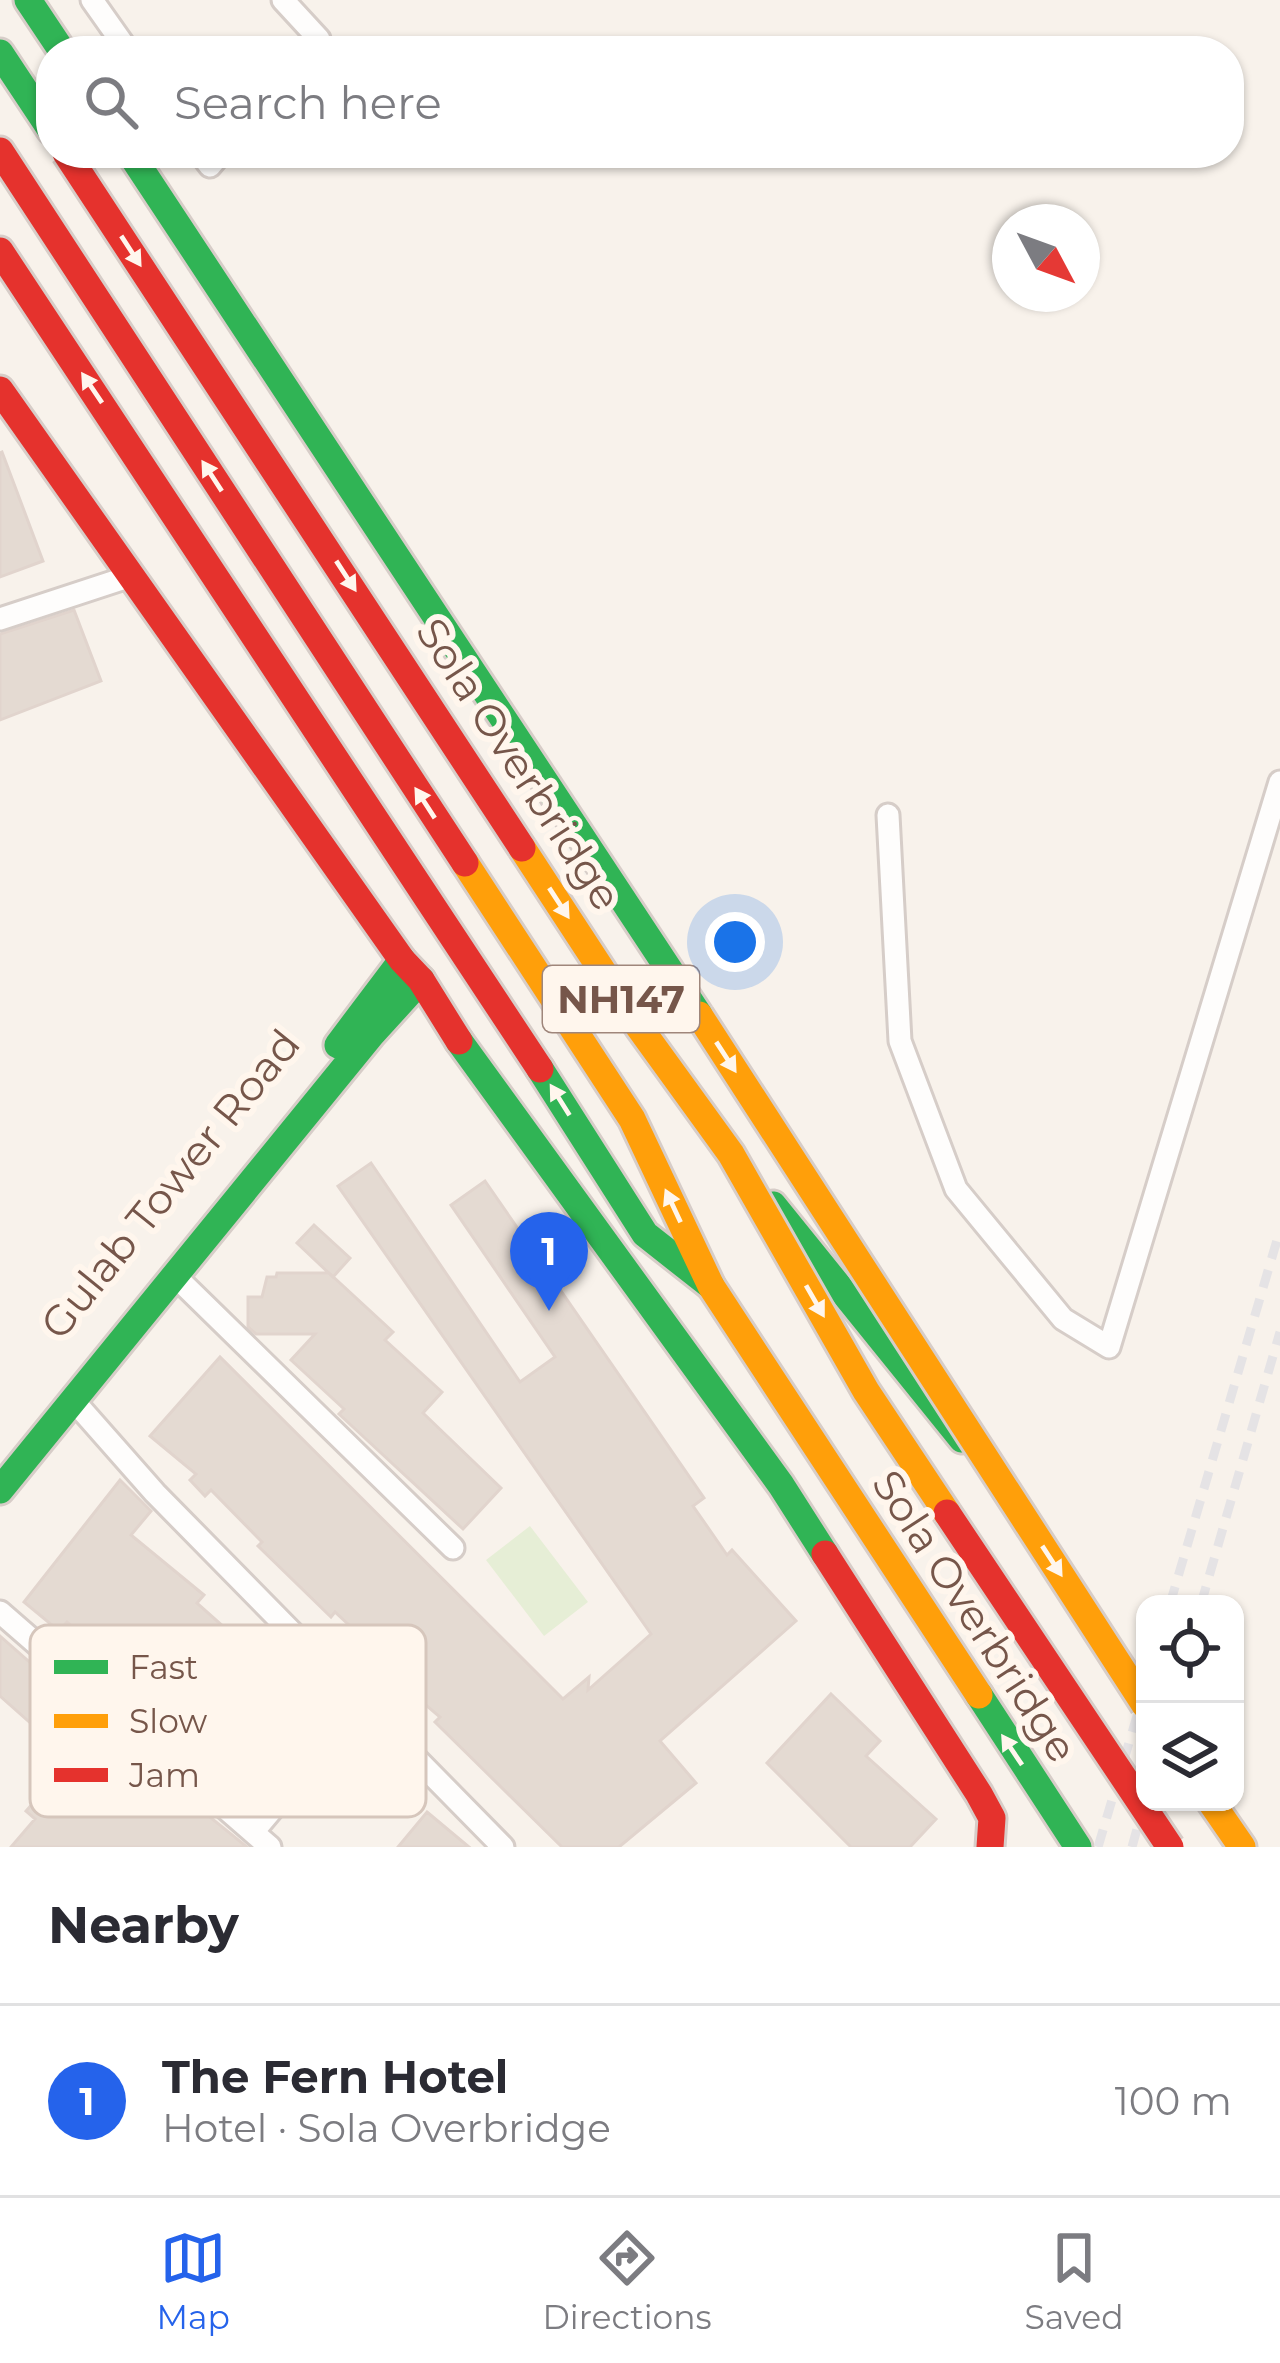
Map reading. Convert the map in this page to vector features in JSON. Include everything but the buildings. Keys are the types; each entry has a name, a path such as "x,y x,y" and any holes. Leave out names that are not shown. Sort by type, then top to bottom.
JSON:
{"main road":[{"path":"28,0 52,36"},
{"path":"0,53 36,107"},
{"name":"Sola Overbridge","path":"0,151 632,1119 711,1286 1078,1847"},
{"name":"Sola Overbridge","path":"76,168 639,1027 731,1154 866,1391 1170,1847"},
{"path":"140,168 583,835 1144,1703"},
{"path":"0,251 460,944 645,1234 711,1286"},
{"path":"0,390 476,1066 781,1484 979,1794 992,1818 990,1847"},
{"path":"0,1490 371,1035 411,970"},
{"name":"Gulab Tower Road","path":"0,1459 356,1023 411,970"},
{"path":"731,1154 1021,1512"},
{"path":"1217,1811 1242,1847"}],"street":[{"path":"92,0 117,36"},
{"path":"283,0 316,36"},
{"path":"0,620 128,577"},
{"path":"888,815 901,1041 956,1190 1063,1319 1109,1347 1280,782"},
{"path":"175,1276 453,1548"},
{"path":"73,1400 155,1493 285,1625"},
{"path":"0,1612 30,1638"},
{"path":"426,1768 503,1847"},
{"path":"236,1817 261,1839"}],"green space":[{"path":"530,1526 588,1602 544,1636 486,1560"}],"railway":[{"path":"1173,1595 1280,1230"},
{"path":"1204,1595 1280,1332"},
{"path":"1098,1847 1141,1703"},
{"path":"1132,1847 1142,1811"}],"traffic: fast":[{"path":"28,0 52,36"},
{"path":"0,53 36,107"},
{"path":"140,168 699,1015"},
{"path":"338,1045 402,960"},
{"path":"0,1490 421,980"},
{"path":"459,1041 781,1485 825,1554"},
{"path":"540,1069 645,1234 711,1286"},
{"path":"773,1205 962,1439"},
{"path":"979,1695 1078,1847"}],"traffic: slow":[{"path":"522,848 639,1027 731,1154 866,1391 947,1513"},
{"path":"465,863 632,1119 711,1286 979,1695"},
{"path":"699,1015 1144,1703"},
{"path":"1217,1811 1242,1847"}],"traffic: jam":[{"path":"0,151 465,863"},
{"path":"76,168 522,848"},
{"path":"0,251 540,1069"},
{"path":"0,390 402,960 421,980 459,1041"},
{"path":"947,1513 1170,1847"},
{"path":"825,1554 979,1794 992,1818 990,1847"}],"place":[{"name":"The Fern Hotel","path":"549,1311"}]}
